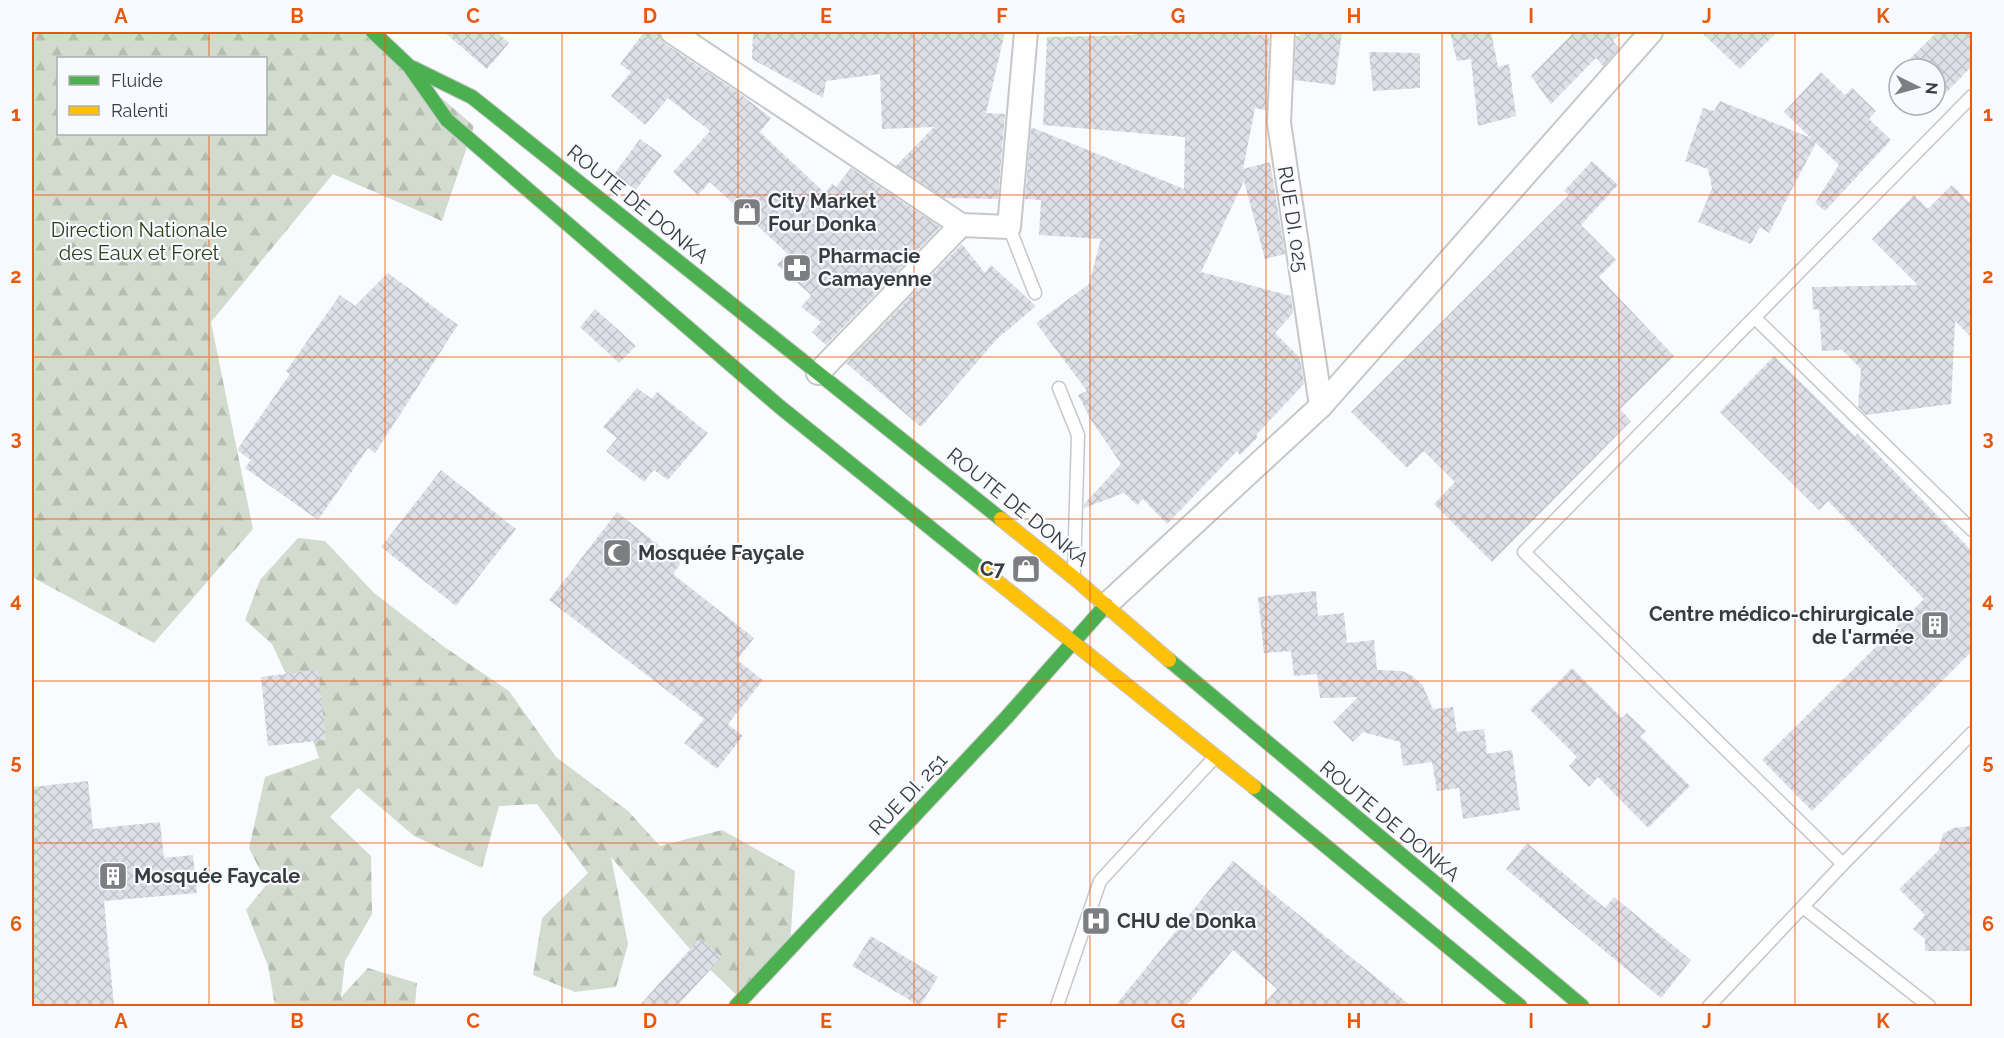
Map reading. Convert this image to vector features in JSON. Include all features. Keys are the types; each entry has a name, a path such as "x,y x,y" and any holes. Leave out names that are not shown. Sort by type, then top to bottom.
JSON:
{"main road":[{"name":"ROUTE DE DONKA","path":"374,32 409,66 447,120 780,407 1216,756 1520,1006"},
{"name":"ROUTE DE DONKA","path":"409,66 472,97 1073,576 1251,731 1582,1006"},
{"name":"RUE DI. 251","path":"736,1006 1006,718 1106,605"}],"street":[{"path":"672,32 961,225 1009,227 1026,32"},
{"name":"RUE DI. 025","path":"1283,32 1279,123 1321,406"},
{"path":"1106,605 1321,406 1650,32"},
{"path":"818,373 961,225"}],"lane":[{"path":"1843,864 1524,552 1972,96"},
{"path":"1009,227 1035,293"},
{"path":"1755,318 1972,530"},
{"path":"1059,388 1078,435 1073,576"},
{"path":"1709,1006 1843,864 1972,733"},
{"path":"1057,1006 1100,881 1216,756"},
{"path":"1803,907 1929,1006"}],"green space":[{"name":"Direction Nationale des Eaux et Foret","path":"32,32 365,32 474,126 442,221 333,174 211,322 253,529 154,643 32,577"},
{"path":"298,538 325,541 374,593 443,646 509,691 556,757 628,811 660,846 722,830 795,871 789,961 744,1002 695,955 611,857 628,944 616,987 575,992 533,975 542,918 588,873 537,804 499,806 482,868 414,836 358,788 330,817 371,856 372,914 345,961 341,997 368,968 417,983 415,1006 275,1006 268,966 246,910 267,884 249,848 265,777 319,758 302,709 272,644 245,620 260,580"}],"building":[{"path":"444,32 497,32 509,43 487,69"},
{"path":"644,32 659,32 664,43 739,93 771,118 760,132 825,193 832,184 836,187 851,168 940,227 826,345 812,332 821,322 801,307 811,295 777,265 787,253 710,182 698,195 673,172 710,131 668,98 645,125 611,96 631,72 620,64"},
{"path":"753,32 1005,32 986,113 1005,114 998,199 944,198 896,166 934,127 882,129 880,74 826,81 823,98 752,59"},
{"path":"1134,32 1240,32 1240,34 1269,35 1266,110 1255,108 1243,169 1270,162 1285,254 1265,259 1244,181 1201,272 1291,296 1293,313 1275,333 1300,358 1304,384 1256,435 1258,437 1240,455 1237,451 1167,524 1143,499 1137,505 1124,493 1084,508 1084,504 1121,464 1091,420 1078,395 1087,391 1036,323 1089,284 1101,239 1039,235 1041,200 1025,199 1031,127 1184,189 1185,137 1043,125 1047,37 1134,35"},
{"path":"1300,32 1342,32 1335,85 1294,80 1296,36 1299,36"},
{"path":"1450,32 1491,32 1498,67 1509,64 1516,116 1478,126 1471,59 1457,61"},
{"path":"1574,32 1622,32 1613,41 1619,48 1603,66 1596,58 1551,104 1531,76"},
{"path":"1701,32 1777,32 1740,69"},
{"path":"1937,32 1972,32 1972,66 1947,92 1947,57 1912,57"},
{"path":"1369,52 1420,53 1420,88 1373,91"},
{"path":"1821,72 1845,95 1852,88 1876,111 1869,119 1891,140 1825,211 1815,203 1839,165 1816,143 1769,233 1760,227 1751,244 1698,222 1712,188 1708,169 1685,161 1703,108 1714,111 1720,101 1811,138 1784,112"},
{"path":"640,139 662,155 636,190 614,174"},
{"path":"1592,161 1618,185 1581,225 1616,260 1599,277 1674,356 1620,409 1631,421 1492,562 1434,504 1455,482 1424,451 1407,468 1351,412 1569,195 1564,191"},
{"path":"1952,185 1972,205 1972,338 1955,321 1951,404 1866,415 1858,407 1861,369 1842,350 1822,351 1819,310 1813,309 1812,287 1918,285 1872,239 1914,195 1928,209"},
{"path":"962,244 985,273 991,265 1036,306 997,339 921,427 846,363"},
{"path":"388,273 458,325 375,453 368,448 318,520 245,468 251,460 237,450 290,374 286,371 340,295 355,306"},
{"path":"595,309 636,346 619,363 580,327"},
{"name":"Centre médico-chirurgicale de l'armée","path":"1774,356 1856,437 1857,433 1972,551 1972,651 1812,811 1762,760 1924,599 1828,501 1819,510 1720,412"},
{"path":"637,388 652,399 657,392 708,433 668,480 654,470 644,482 606,451 617,438 603,427"},
{"path":"441,470 516,529 456,606 381,547"},
{"path":"617,512 681,563 673,574 754,638 737,660 763,680 728,724 743,736 717,769 684,743 704,719 549,600"},
{"path":"1316,591 1318,616 1344,613 1347,643 1374,640 1377,670 1402,671 1411,675 1422,684 1433,709 1453,707 1457,732 1484,729 1487,754 1512,750 1520,810 1463,819 1459,788 1437,791 1432,762 1403,766 1400,742 1363,732 1353,742 1333,722 1358,697 1320,698 1317,674 1294,676 1291,651 1264,653 1258,597"},
{"path":"1572,668 1622,718 1627,713 1646,731 1640,736 1690,786 1648,828 1598,777 1589,787 1569,766 1577,757 1530,710"},
{"path":"318,670 326,740 268,746 261,677"},
{"name":"Mosquée Faycale","path":"88,781 93,829 160,822 164,858 193,855 197,893 104,901 114,1006 32,1006 32,787"},
{"path":"1972,826 1972,951 1925,951 1925,939 1913,929 1925,915 1899,889 1938,851 1943,834 1953,828"},
{"path":"1527,843 1605,908 1614,897 1691,960 1661,998 1506,869"},
{"path":"1233,861 1411,1006 1262,1006 1277,989 1233,950 1186,1006 1115,1006"},
{"path":"871,936 938,977 920,1006 852,966"},
{"path":"700,938 722,957 677,1006 639,1006"}],"traffic: fast":[{"path":"373,32 409,66 447,120 780,407 984,571"},
{"path":"413,68 472,97 1001,519"},
{"path":"736,1006 1006,718 1106,605"},
{"path":"1169,660 1582,1006"},
{"path":"1254,787 1520,1006"}],"traffic: slow":[{"path":"1001,519 1073,577 1169,660"},
{"path":"984,571 1254,787"}],"place":[{"name":"City Market Four Donka","path":"747,212"},
{"name":"Pharmacie Camayenne","path":"797,268"},
{"name":"Mosquée Fayçale","path":"617,553"},
{"name":"C7","path":"1026,569"},
{"name":"Centre médico-chirurgicale de l'armée","path":"1935,625"},
{"name":"Mosquée Faycale","path":"113,876"},
{"name":"CHU de Donka","path":"1096,921"}]}
